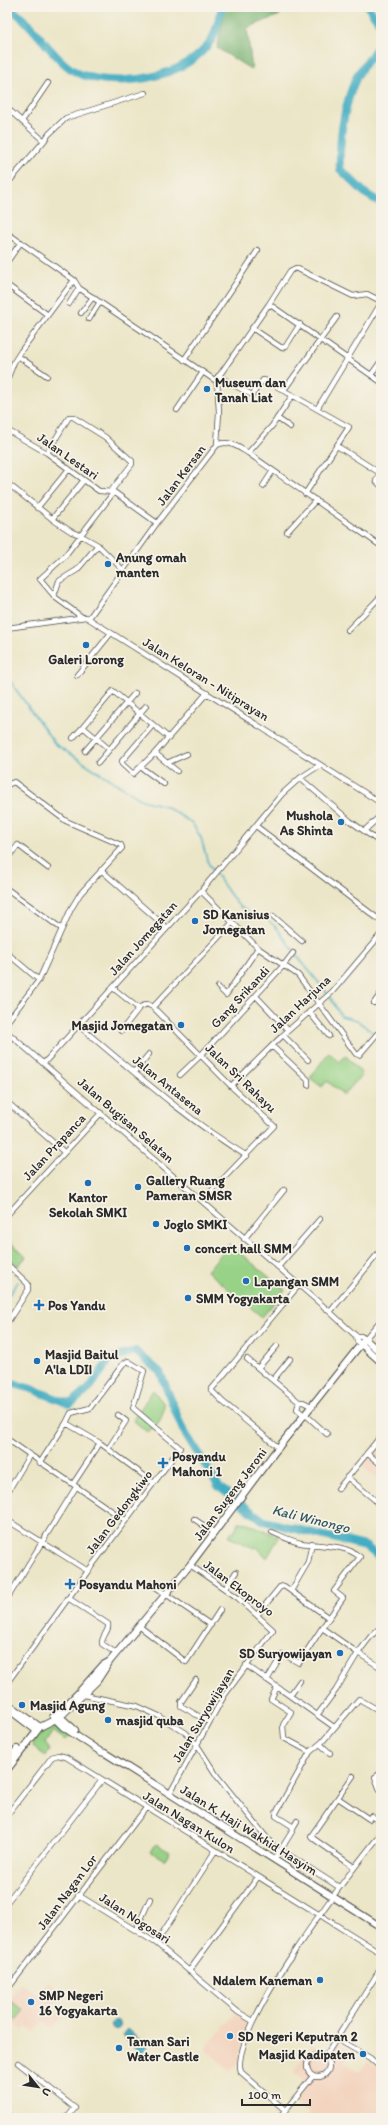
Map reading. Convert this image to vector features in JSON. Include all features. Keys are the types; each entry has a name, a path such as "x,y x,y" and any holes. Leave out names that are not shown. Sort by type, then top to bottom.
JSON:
{"main road":[{"path":"363,1342 381,1353"},
{"path":"363,1342 381,1362"},
{"name":"Jalan Sugeng Jeroni","path":"56,1717 84,1695 107,1667 110,1661 190,1565 279,1448 306,1416 363,1342"},
{"name":"Jalan Sugeng Jeroni","path":"56,1717 103,1665 110,1661"},
{"path":"7,1704 37,1728"},
{"path":"7,1708 37,1728"},
{"path":"7,1762 37,1728 56,1717"},
{"name":"Jalan K. Haji Wakhid Hasyim","path":"56,1717 103,1750 105,1753 381,1927"},
{"path":"7,1770 37,1728"}],"street":[{"path":"22,121 48,82"},
{"path":"7,184 60,122 72,115 145,93"},
{"path":"7,110 22,121 44,141"},
{"path":"7,233 74,280 80,288 99,304 216,382"},
{"path":"7,262 21,242"},
{"path":"184,360 258,250"},
{"path":"217,445 216,382 218,376 290,272 296,268 353,296 368,294 381,302 317,409"},
{"path":"7,380 9,370 18,356 74,280"},
{"path":"7,285 48,315"},
{"path":"69,304 80,288"},
{"path":"81,313 92,298"},
{"path":"89,318 99,304"},
{"path":"269,304 300,324 381,382"},
{"path":"284,390 337,317"},
{"path":"252,328 282,348 286,346 300,324"},
{"path":"18,356 47,376"},
{"path":"370,375 381,361"},
{"path":"177,410 203,372"},
{"path":"218,376 252,395 263,380 284,390 292,396 349,427 305,494"},
{"path":"248,453 277,418 292,396"},
{"path":"47,453 68,417 73,417 105,437 132,461 132,464 80,535"},
{"path":"277,418 290,427"},
{"name":"Jalan Lestari","path":"7,430 47,453 99,490 112,491 157,523"},
{"path":"218,437 224,442"},
{"name":"Jalan Kersan","path":"86,618 124,571 157,523 217,445 224,442 248,453 272,472 316,500 381,546"},
{"path":"337,446 380,473 376,481 381,486"},
{"path":"38,508 69,469"},
{"path":"263,486 272,472"},
{"path":"52,519 84,480"},
{"path":"7,483 52,519 72,532 98,545 124,571"},
{"path":"287,532 316,500"},
{"name":"Jalan Keloran - Nitiprayan","path":"80,535 64,557 40,579 54,596 70,610 150,656 381,803"},
{"path":"54,596 59,581 80,567 98,545"},
{"path":"348,630 381,596"},
{"path":"7,628 86,618"},
{"path":"77,675 111,634"},
{"path":"73,738 112,692 140,713 169,738"},
{"path":"85,751 135,693"},
{"path":"153,725 122,761 122,764 133,774 142,768 207,693"},
{"path":"98,763 146,706"},
{"path":"83,727 109,749"},
{"path":"155,753 176,771"},
{"path":"167,763 187,754"},
{"name":"Jalan Jomegatan","path":"44,1063 201,891 282,794 300,778 320,764"},
{"path":"142,768 164,784"},
{"path":"300,778 364,831 381,843"},
{"path":"7,785 14,782 66,821 121,845 122,850 101,870 80,894 71,909 38,980 7,1022"},
{"path":"364,831 379,817"},
{"path":"256,826 381,921"},
{"path":"7,859 18,845 48,868"},
{"path":"101,870 167,928"},
{"path":"7,889 62,929"},
{"path":"201,891 258,948 298,975 357,1055 377,1034"},
{"path":"273,916 302,941"},
{"path":"121,1031 139,1008 146,1004 153,1007 232,923"},
{"name":"Jalan Harjuna","path":"230,1086 288,1030 332,992 381,934"},
{"path":"218,987 226,995 258,948"},
{"name":"Gang Srikandi","path":"180,1075 201,1055 256,996 293,953"},
{"path":"7,954 38,980"},
{"path":"114,988 139,1008"},
{"path":"374,1003 381,993"},
{"path":"256,996 288,1030"},
{"name":"Jalan Sri Rahayu","path":"153,1007 230,1086 274,1126 247,1156 202,1201"},
{"path":"309,1012 329,1036"},
{"name":"Jalan Antasena","path":"79,1026 182,1112 220,1140 247,1156"},
{"name":"Jalan Bugisan Selatan","path":"7,1032 330,1312 356,1336 357,1341 363,1342"},
{"path":"283,1035 308,1060"},
{"path":"272,1046 308,1080 308,1085"},
{"path":"134,1072 149,1054"},
{"path":"7,1102 64,1152"},
{"name":"Jalan Prapanca","path":"7,1215 101,1113"},
{"path":"244,1239 284,1190"},
{"path":"278,1267 320,1219"},
{"path":"330,1312 381,1250"},
{"path":"7,1264 28,1284 28,1292 7,1323"},
{"path":"279,1448 223,1402 211,1390 299,1285"},
{"path":"363,1342 381,1320"},
{"path":"258,1368 277,1346"},
{"path":"247,1359 299,1402 303,1402 313,1407"},
{"path":"273,1380 290,1359"},
{"name":"Jalan Gedongkiwo","path":"7,1683 68,1598 180,1448 133,1408 143,1369 128,1361 90,1408 71,1413 40,1463"},
{"path":"299,1402 297,1409 327,1434"},
{"path":"108,1449 126,1421 118,1415"},
{"path":"66,1423 100,1443 154,1483"},
{"path":"338,1489 367,1453 379,1442 381,1436"},
{"path":"7,1439 29,1456 126,1520"},
{"path":"7,1598 100,1443"},
{"path":"367,1453 379,1463"},
{"path":"7,1493 29,1456"},
{"path":"347,1477 375,1500 381,1509"},
{"path":"194,1519 215,1533"},
{"path":"7,1520 88,1571"},
{"path":"266,1680 282,1655 285,1655 299,1664 342,1598 334,1591 360,1557 352,1551 312,1543 301,1543 272,1532"},
{"path":"291,1591 308,1562 312,1543"},
{"name":"Jalan Ekoproyo","path":"190,1565 225,1589 273,1630"},
{"path":"225,1589 236,1572"},
{"path":"151,1584 211,1625"},
{"path":"257,1615 280,1587 284,1586 329,1618"},
{"path":"68,1598 108,1624 108,1629 102,1640 102,1644 116,1654"},
{"path":"139,1626 186,1662 220,1610"},
{"path":"318,1714 336,1690 358,1653 371,1636 381,1627"},
{"path":"322,1628 380,1667"},
{"name":"Jalan Suryowijayan","path":"170,1794 209,1722 246,1665 273,1630"},
{"path":"246,1665 318,1714 334,1727"},
{"path":"196,1680 181,1702 181,1706 209,1722"},
{"path":"290,1695 300,1681"},
{"path":"277,1687 271,1701 291,1712 283,1725 284,1738 310,1752"},
{"path":"84,1695 137,1706 147,1710 186,1733 197,1745 218,1776 280,1851 339,1888"},
{"path":"293,1828 276,1816 276,1813 310,1752 320,1744 359,1699 380,1711"},
{"path":"320,1744 330,1753"},
{"name":"Jalan Nagan Kulon","path":"7,1815 48,1761 55,1755 66,1757 381,1953"},
{"path":"381,1773 375,1777 381,1794"},
{"path":"352,1776 313,1833 312,1838 354,1868"},
{"path":"7,1902 102,1780"},
{"path":"338,1798 369,1819 371,1816 381,1822"},
{"name":"Jalan Nagan Lor","path":"7,1990 78,1895 146,1808"},
{"path":"275,1860 292,1833 297,1821"},
{"path":"285,2110 241,2072 240,2066 243,2051 252,2021 332,1896 381,1834"},
{"path":"156,1943 215,1851"},
{"path":"189,1971 258,1877"},
{"name":"Jalan Nogosari","path":"78,1895 156,1943 238,2012 252,2021"},
{"path":"136,1930 150,1899"},
{"path":"324,2056 381,1968"},
{"path":"337,2038 370,2058 381,2068"},
{"path":"314,2056 324,2056 330,2066 328,2072 322,2077 313,2076 308,2071 308,2060 314,2056"},
{"path":"18,2063 75,2108 67,2118"},
{"path":"279,2118 313,2076"},
{"path":"7,2114 12,2118"}],"shaded area":[{"path":"7,1104 15,1111 7,1121"},
{"path":"377,1444 381,1447 381,1482 360,1465"},
{"name":"SMP Negeri 16 Yogyakarta","path":"48,1981 56,1988 54,1990 60,1996 51,2008 62,2017 52,2029 42,2021 34,2032 26,2026 23,2030 7,2018 7,1997 10,1996 21,1983 37,1995"},
{"name":"SD Negeri Keputran 2","path":"236,2013 247,2022 238,2064 230,2070 205,2049"},
{"path":"337,2042 351,2051 345,2063 360,2072 368,2061 381,2069 381,2118 305,2118 309,2113 291,2100 305,2081 293,2073 312,2044 329,2054"}],"green space":[{"path":"225,7 275,7 280,15 247,28 252,70 217,48"},
{"path":"329,1052 339,1062 346,1056 362,1074 344,1095 327,1081 322,1087 310,1078"},
{"path":"8,1240 26,1257 18,1266 7,1256"},
{"name":"Lapangan SMM","path":"229,1244 285,1290 262,1317 207,1271"},
{"path":"153,1390 164,1404 160,1421 155,1427 147,1432 133,1420"},
{"path":"238,1522 248,1523 279,1537 267,1558 257,1547 254,1548 229,1537 231,1532 234,1533"},
{"path":"54,1727 71,1735 65,1740 53,1731 45,1743 50,1750 45,1756 32,1745 45,1729"},
{"path":"156,1844 170,1852 165,1860 151,1852"},
{"path":"7,1999 24,2010 16,2020 7,2013"}],"water":[{"path":"114,2021 118,2021 120,2025 118,2029 114,2029 112,2027 112,2023"},
{"path":"127,2029 136,2037 131,2043 122,2035"},
{"path":"138,2038 148,2046 142,2054 132,2045"}],"waterway":[{"path":"9,7 21,17 72,70 80,74 96,78 114,80 133,80 152,77 187,63 201,52 212,39 217,28 222,7"},
{"path":"368,7 381,25 380,39 375,50 357,76 352,87 343,121 340,145 340,169 366,194 381,203"},
{"path":"7,677 55,744 142,800 165,806 192,823 201,838 208,863 237,904 249,913 262,916 276,927 293,950"},
{"path":"295,953 327,993"},
{"path":"330,997 341,1016 357,1020 381,1039"},
{"path":"8,1296 18,1282"},
{"name":"Kali Winongo","path":"7,1382 32,1389 70,1404 89,1389 110,1359 135,1351 160,1372 182,1428 219,1487 264,1521 365,1546 379,1557 381,1563"}],"place":[{"name":"Museum dan Tanah Liat","path":"207,389"},
{"name":"Anung omah manten","path":"108,564"},
{"name":"Galeri Lorong","path":"86,645"},
{"name":"Mushola As Shinta","path":"341,822"},
{"name":"SD Kanisius Jomegatan","path":"195,921"},
{"name":"Masjid Jomegatan","path":"181,1025"},
{"name":"Kantor Sekolah SMKI","path":"88,1183"},
{"name":"Gallery Ruang Pameran SMSR","path":"138,1187"},
{"name":"Joglo SMKI","path":"156,1224"},
{"name":"concert hall SMM","path":"187,1248"},
{"name":"Lapangan SMM","path":"246,1281"},
{"name":"SMM Yogyakarta","path":"188,1298"},
{"name":"Pos Yandu","path":"39,1305"},
{"name":"Masjid Baitul A'la LDII","path":"37,1361"},
{"name":"Posyandu Mahoni 1","path":"163,1463"},
{"name":"Posyandu Mahoni","path":"70,1584"},
{"name":"SD Suryowijayan","path":"340,1653"},
{"name":"Masjid Agung","path":"22,1705"},
{"name":"masjid quba","path":"108,1720"},
{"name":"Ndalem Kaneman","path":"320,1980"},
{"name":"SMP Negeri 16 Yogyakarta","path":"31,2002"},
{"name":"SD Negeri Keputran 2","path":"230,2036"},
{"name":"Taman Sari Water Castle","path":"119,2048"},
{"name":"Masjid Kadipaten","path":"363,2054"}]}
